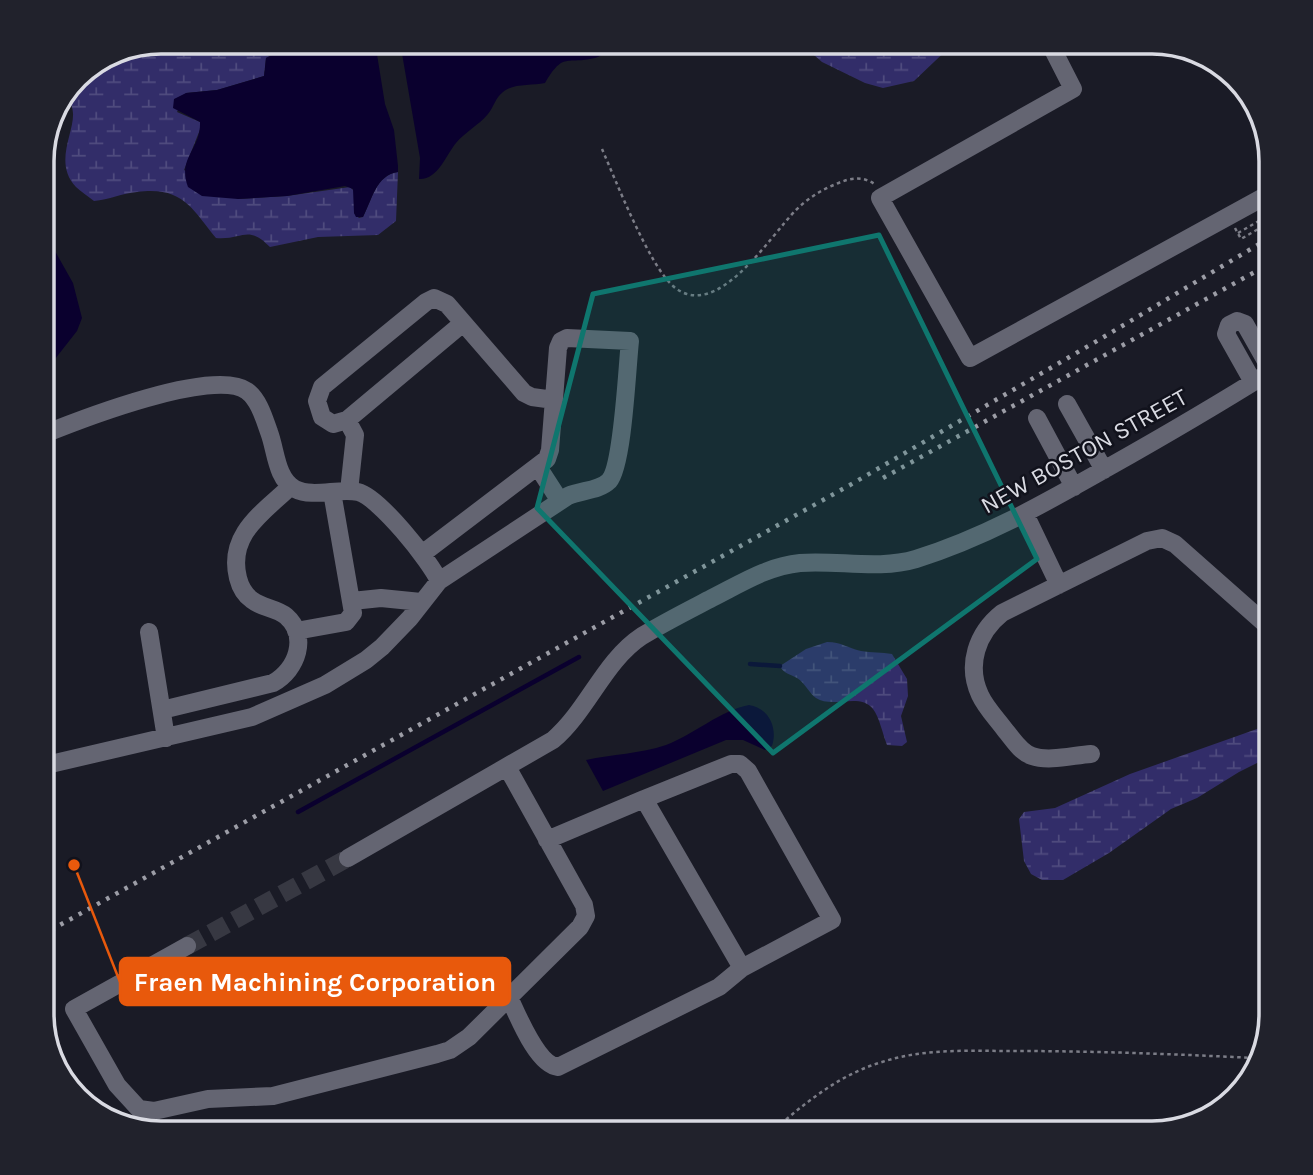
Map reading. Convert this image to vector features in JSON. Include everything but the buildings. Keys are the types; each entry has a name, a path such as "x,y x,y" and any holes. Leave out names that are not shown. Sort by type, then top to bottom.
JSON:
{"street":[{"path":"1055,54 1073,89 880,198 970,358 1259,200"},
{"path":"463,323 347,420 332,424 322,417 317,398 324,385 429,300 442,300 463,323 526,394 554,400"},
{"path":"1254,382 1226,334 1229,325 1237,321 1245,324 1259,349"},
{"path":"54,763 236,721 304,696 357,666 394,635 439,582 560,501 581,490 604,485 616,469 630,341 563,339 558,348 550,453 545,461 422,554"},
{"name":"NEW BOSTON STREET","path":"348,858 543,746 563,731 614,663 632,644 681,614 771,569 802,563 886,564 914,560 977,537 1104,470 1259,379"},
{"path":"54,430 101,411 144,398 200,387 238,386 248,391 257,402 283,476 291,486 305,492 361,493 372,498 422,554 433,568 439,582"},
{"path":"1067,404 1104,470"},
{"path":"1037,418 1074,486"},
{"path":"296,631 348,621 353,613 341,492 355,435 347,420"},
{"path":"538,467 560,501"},
{"path":"162,710 265,685 288,673 297,656 296,631 279,612 251,600 240,583 236,562 239,544 248,526 291,486"},
{"path":"1025,514 1059,585"},
{"path":"1091,754 1045,758 1028,754 1019,747 988,708 979,693 974,676 976,649 989,625 1010,609 1147,541 1162,538 1175,544 1259,618"},
{"path":"352,601 381,598 421,602"},
{"path":"149,632 166,737"},
{"path":"509,997 539,1055 549,1065 558,1067 719,987 741,968 832,920 748,771 740,764 731,764 547,840"},
{"path":"187,946 74,1009 123,1094 134,1107 143,1111 208,1099 273,1096 444,1052 462,1043 580,927 586,916 584,905 507,767"},
{"path":"644,799 741,968"}],"path":[{"path":"603,149 656,261 672,285 682,292 694,295 713,292 733,279 795,211 819,192 843,181 860,178 875,184 884,195"},
{"path":"1238,233 1259,221"},
{"path":"1241,239 1259,229"},
{"path":"785,1121 825,1089 843,1079 881,1062 922,1053 1087,1051 1249,1058"}],"highlighted area":[{"path":"879,235 1037,559 773,753 537,508 593,294"}],"green space":[{"path":"161,54 270,56 266,58 264,76 217,90 186,93 177,112 200,122 201,127 184,170 238,199 287,196 350,187 355,192 354,213 359,218 363,217 380,183 398,172 396,221 378,235 318,237 270,247 256,236 250,235 216,238 193,209 176,196 165,193 131,193 94,201 76,187 68,175 66,149 73,114 71,104 91,81 127,60"},
{"path":"813,54 942,54 914,81 883,88 865,83 822,62"},
{"path":"827,642 861,651 892,654 907,679 908,696 901,716 907,742 902,746 887,745 877,716 868,704 854,701 830,702 816,698 800,680 780,666 806,649"},
{"path":"1259,728 1259,762 1197,798 1171,809 1109,853 1063,880 1042,880 1031,874 1024,861 1019,819 1024,812 1055,808 1130,774"}],"shaded area":[{"path":"277,54 377,54 385,104 394,130 398,172 380,183 363,217 356,217 353,189 345,186 287,196 238,199 202,196 188,187 185,168 197,139 200,122 173,108 174,99 186,93 217,90 264,76 266,58"},
{"path":"402,54 602,54 562,63 545,83 507,89 484,118 456,143 441,166 426,178 419,179 420,158"},
{"path":"54,249 73,283 82,318 77,331 55,359"},
{"path":"749,705 762,710 773,726 772,746 765,750 743,740 726,740 603,791 586,760 666,745 728,712"}],"waterway":[{"path":"298,812 579,657"},
{"path":"750,664 780,666"}],"tunnel":[{"path":"187,946 348,858"}],"railway":[{"path":"54,928 850,485 1259,244"},
{"path":"883,478 1259,270"}],"place":[{"name":"Fraen Machining Corporation","path":"74,865"}]}
